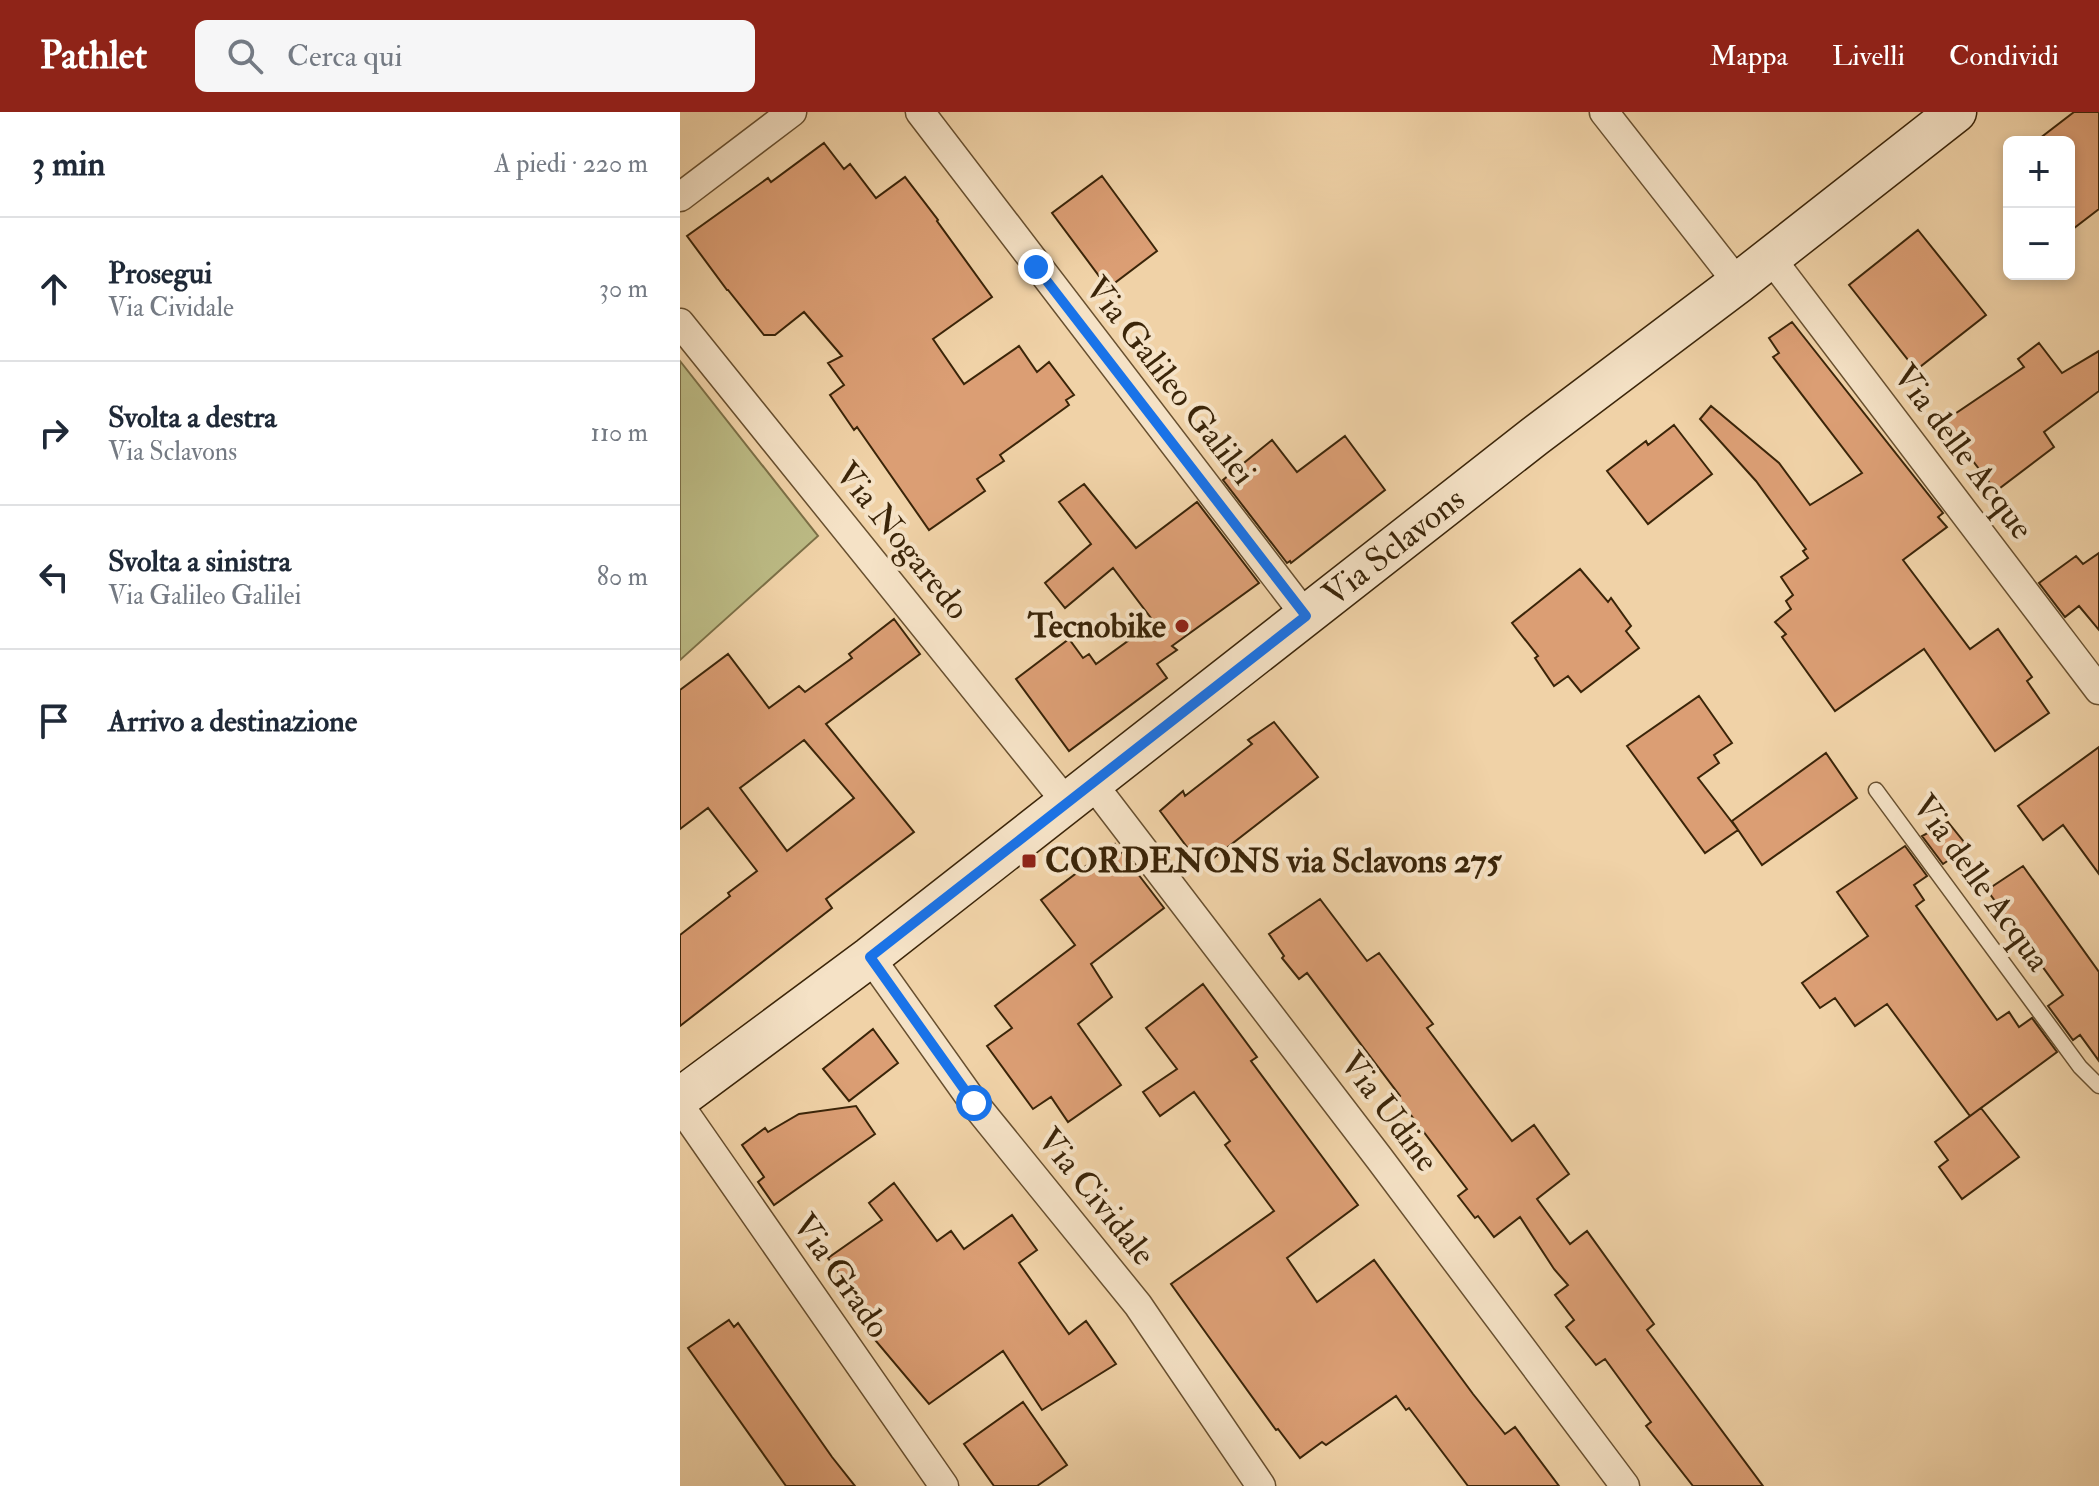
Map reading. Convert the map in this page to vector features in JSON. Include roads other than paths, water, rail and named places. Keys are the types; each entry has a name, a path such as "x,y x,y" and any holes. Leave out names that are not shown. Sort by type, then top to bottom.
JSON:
{"street":[{"path":"680,197 792,112"},
{"name":"Via Galileo Galilei","path":"920,112 1306,616"},
{"path":"1604,112 1738,283"},
{"name":"Via Sclavons","path":"680,1098 870,957 1535,436 1738,283 1956,112"},
{"name":"Via delle Acque","path":"1770,257 2099,690"},
{"name":"Via Nogaredo","path":"680,323 1080,793"},
{"name":"Via Udine","path":"1080,793 1379,1158 1625,1486"},
{"name":"Via Cividale","path":"870,957 974,1103 1138,1305 1261,1486"},
{"name":"Via Grado","path":"680,1106 944,1486"}],"lane":[{"name":"Via delle Acqua","path":"1876,790 2080,1067 2099,1086"}],"place":[{"name":"Tecnobike","path":"1182,626"},
{"name":"CORDENONS via Sclavons 275","path":"1029,861"}]}
